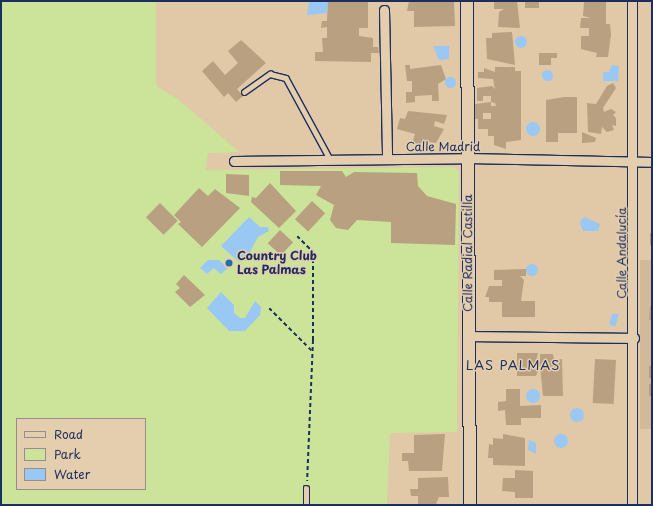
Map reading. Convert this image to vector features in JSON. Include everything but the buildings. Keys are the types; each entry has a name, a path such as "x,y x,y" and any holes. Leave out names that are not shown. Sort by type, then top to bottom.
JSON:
{"street":[{"name":"Calle Radial Castilla","path":"467,1 470,505"},
{"name":"Calle Andalucía","path":"632,1 634,162 632,505"},
{"path":"384,10 388,159"},
{"name":"Calle Madrid","path":"234,161 467,158 652,162"},
{"path":"469,336 634,338"}],"lane":[{"path":"244,92 270,74 286,78 330,159"},
{"path":"306,488 306,505"}],"path":[{"path":"297,236 313,252 313,352 306,488"},
{"path":"269,308 313,352"}],"shaded area":[{"path":"640,260 652,260 652,429 640,429"}],"green space":[{"name":"Country Club Las Palmas","path":"1,1 156,1 156,86 178,99 239,152 208,153 206,170 454,167 459,171 457,432 390,433 387,505 1,505"}],"water":[{"path":"309,1 328,1 327,13 307,15"},
{"path":"523,36 526,37 526,47 519,48 516,47 515,40 516,37"},
{"path":"433,46 449,46 449,59 439,60"},
{"path":"612,65 619,66 618,81 603,81 603,72 609,72"},
{"path":"547,69 551,71 553,75 551,79 547,81 543,79 541,75 543,71"},
{"path":"450,76 454,78 456,82 454,86 450,88 446,86 444,82 446,78"},
{"path":"533,122 538,124 540,129 538,134 533,136 528,134 526,129 528,124"},
{"path":"249,217 260,227 268,227 269,231 258,237 246,259 239,262 221,246"},
{"path":"584,217 600,224 598,231 583,231 580,222"},
{"path":"208,260 219,260 228,268 221,274 214,268 207,274 200,268"},
{"path":"532,264 536,266 538,270 536,274 532,276 528,274 526,270 528,266"},
{"path":"221,292 234,305 234,313 240,318 245,318 255,301 261,307 260,315 245,331 229,331 207,308"},
{"path":"612,314 619,314 615,327 609,324"},
{"path":"533,389 538,391 540,396 538,401 533,403 528,401 526,396 528,391"},
{"path":"574,408 580,408 584,412 584,418 580,422 574,422 570,418 570,412"},
{"path":"561,434 566,436 568,441 566,446 561,448 556,446 554,441 556,436"},
{"path":"529,440 536,443 536,454 528,450"}],"place":[{"name":"Country Club Las Palmas","path":"229,263"}],"district":[{"name":"LAS PALMAS","path":"513,365"}]}
